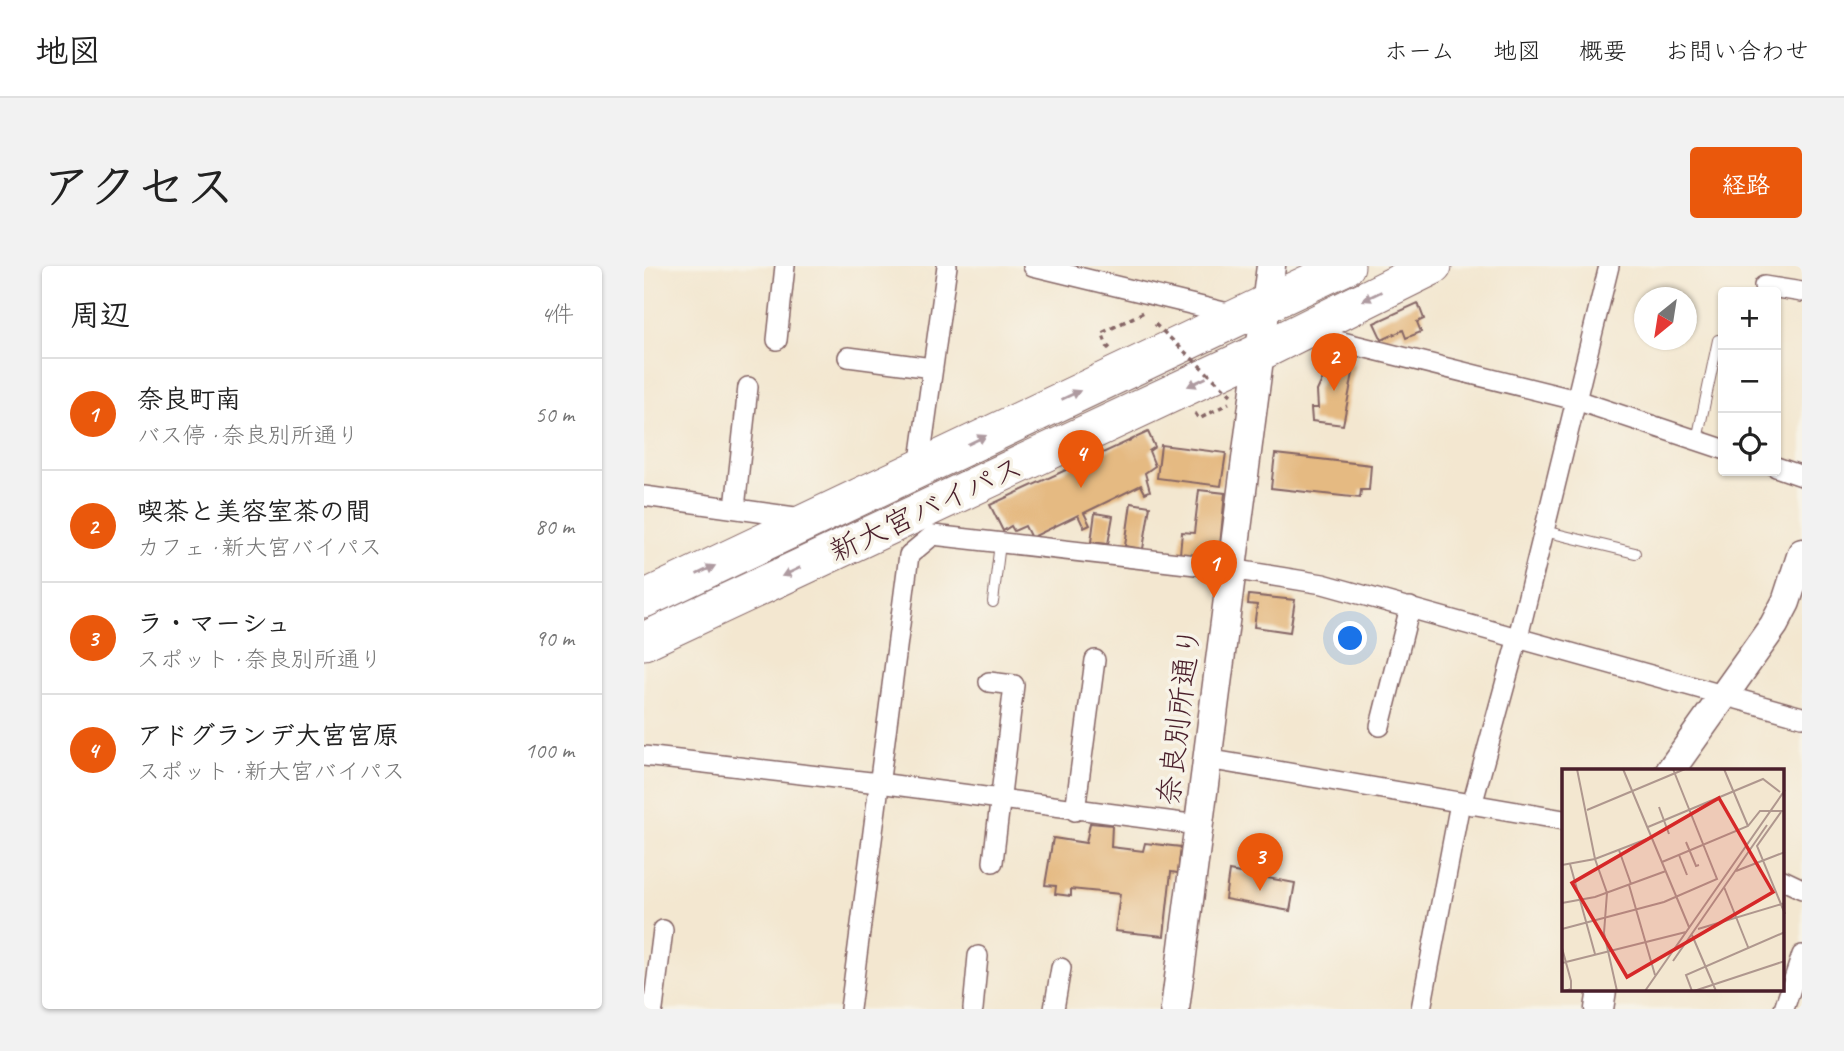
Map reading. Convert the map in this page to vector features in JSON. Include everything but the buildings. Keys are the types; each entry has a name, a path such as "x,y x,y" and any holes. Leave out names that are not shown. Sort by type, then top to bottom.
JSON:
{"highway":[{"name":"新大宮バイパス","path":"644,641 1258,324 1346,266"},
{"name":"新大宮バイパス","path":"644,599 919,468 1258,324 1300,331 1433,266"}],"street":[{"path":"777,340 785,266"},
{"path":"919,468 947,266"},
{"path":"1033,266 1258,324"},
{"name":"奈良別所通り","path":"1180,1008 1198,825 1231,569 1258,324 1271,266"},
{"path":"1422,1009 1466,804 1518,637 1609,266"},
{"path":"1763,286 1802,292"},
{"path":"1300,331 1576,400 1718,447"},
{"path":"848,357 932,368"},
{"path":"735,508 748,387"},
{"path":"1781,469 1802,476"},
{"path":"644,496 813,519"},
{"path":"850,1009 909,555 933,535 1231,569 1323,584 1802,717"},
{"path":"1671,769 1786,602 1802,553"},
{"path":"1380,726 1410,607"},
{"path":"1075,811 1095,660"},
{"path":"989,682 1014,685 993,862"},
{"path":"644,756 879,783 1075,811 1198,825"},
{"path":"1207,759 1562,820"},
{"path":"1784,880 1802,889"},
{"path":"653,1009 663,930"},
{"path":"1784,1009 1802,955"},
{"path":"973,1009 978,956"},
{"path":"1054,1009 1061,968"}],"lane":[{"path":"1697,440 1718,340"},
{"path":"1544,531 1635,552"},
{"path":"993,602 1000,543"}],"path":[{"path":"1108,348 1101,333 1146,312"},
{"path":"1154,324 1231,395"},
{"path":"1195,413 1199,419 1228,405"}],"place":[{"name":"喫茶と美容室茶の間","path":"1334,391"},
{"name":"アドグランデ大宮宮原","path":"1081,488"},
{"name":"奈良町南","path":"1214,598"},
{"name":"ラ・マーシュ","path":"1260,891"}]}
